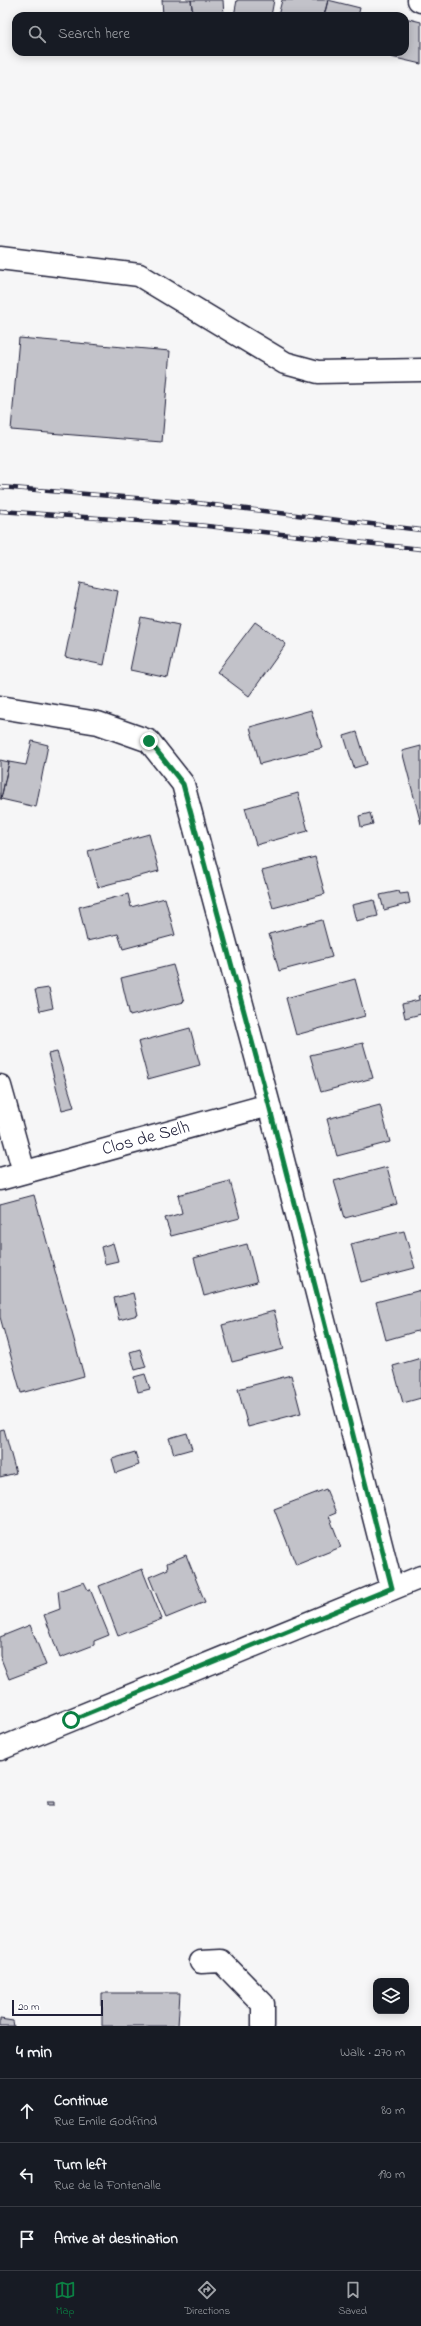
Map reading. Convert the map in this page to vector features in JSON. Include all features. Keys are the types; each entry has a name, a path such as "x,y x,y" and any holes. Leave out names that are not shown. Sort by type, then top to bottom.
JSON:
{"street":[{"path":"0,258 139,275 285,362 318,372 421,370"},
{"path":"0,707 98,723 149,741 183,784 269,1105 392,1588"},
{"path":"0,1086 24,1172"},
{"name":"Clos de Selh","path":"0,1179 269,1105"},
{"path":"0,1748 421,1577"},
{"path":"201,1962 222,1961 258,1998 263,2004 263,2026"}],"building":[{"path":"162,0 191,0 192,12 163,12"},
{"path":"191,0 223,0 224,12 192,12"},
{"path":"237,0 274,0 272,12 235,12"},
{"path":"282,0 328,0 325,12 279,12"},
{"path":"328,0 360,8 359,12 325,12"},
{"path":"409,19 421,22 421,64 391,57 409,56"},
{"path":"19,338 170,351 162,442 11,430"},
{"path":"80,583 118,591 104,665 65,657"},
{"path":"141,617 179,625 168,678 130,670"},
{"path":"255,622 286,644 249,696 217,672"},
{"path":"311,710 322,748 260,764 250,727"},
{"path":"357,732 367,764 354,768 344,736"},
{"path":"32,741 48,745 36,807 1,799 9,762 26,765"},
{"path":"421,746 421,824 402,751"},
{"path":"0,760 9,762 1,799 0,799"},
{"path":"298,793 308,831 256,845 245,808"},
{"path":"370,813 373,824 361,827 359,816"},
{"path":"149,834 159,871 98,887 88,851"},
{"path":"315,857 325,894 273,908 262,871"},
{"path":"399,891 400,894 408,893 410,903 384,910 380,895"},
{"path":"128,894 131,907 165,898 175,935 123,949 118,934 87,941 79,907"},
{"path":"374,900 378,916 356,921 352,905"},
{"path":"322,920 332,957 279,971 269,934"},
{"path":"173,965 184,1002 130,1016 121,978"},
{"path":"355,979 365,1016 296,1035 286,998"},
{"path":"49,988 53,1008 40,1011 35,990"},
{"path":"421,995 421,1014 405,1018 402,1004 419,1000 418,996"},
{"path":"190,1028 200,1065 148,1079 138,1042"},
{"path":"363,1043 373,1078 321,1092 310,1055"},
{"path":"57,1052 74,1107 62,1110 48,1054"},
{"path":"380,1105 390,1142 337,1156 327,1119"},
{"path":"387,1167 397,1204 345,1218 334,1181"},
{"path":"230,1181 240,1218 171,1236 165,1218 182,1213 178,1195"},
{"path":"34,1195 84,1376 21,1393 0,1317 0,1204"},
{"path":"404,1231 415,1268 361,1282 351,1244"},
{"path":"113,1243 118,1261 105,1264 101,1247"},
{"path":"247,1244 257,1282 204,1296 194,1258"},
{"path":"421,1290 421,1330 386,1340 376,1302"},
{"path":"133,1293 138,1315 119,1320 114,1298"},
{"path":"274,1311 284,1349 232,1362 222,1325"},
{"path":"140,1349 146,1367 135,1370 130,1352"},
{"path":"421,1358 421,1398 403,1403 393,1366"},
{"path":"145,1374 150,1389 138,1392 134,1377"},
{"path":"291,1375 301,1413 248,1427 238,1389"},
{"path":"4,1429 16,1473 0,1477 0,1430"},
{"path":"187,1433 192,1449 174,1454 169,1438"},
{"path":"135,1452 139,1465 116,1473 112,1459"},
{"path":"326,1489 336,1513 329,1516 341,1547 296,1565 274,1509"},
{"path":"186,1555 205,1602 166,1618 149,1577 168,1569 167,1563"},
{"path":"142,1569 162,1619 118,1636 99,1586"},
{"path":"84,1582 88,1590 90,1589 109,1635 94,1641 94,1645 60,1658 44,1615 60,1609 58,1591"},
{"path":"30,1625 46,1665 9,1679 0,1656 0,1637"},
{"path":"47,1802 54,1802 54,1805 47,1805"},
{"path":"102,1993 180,1993 178,2026 102,2026"},
{"path":"0,2019 13,2021 14,2026 0,2026"}],"railway":[{"path":"0,487 197,503 421,530"},
{"path":"0,511 197,525 421,549"}],"route":[{"path":"71,1720 392,1588 269,1105 183,784 149,741"}]}
